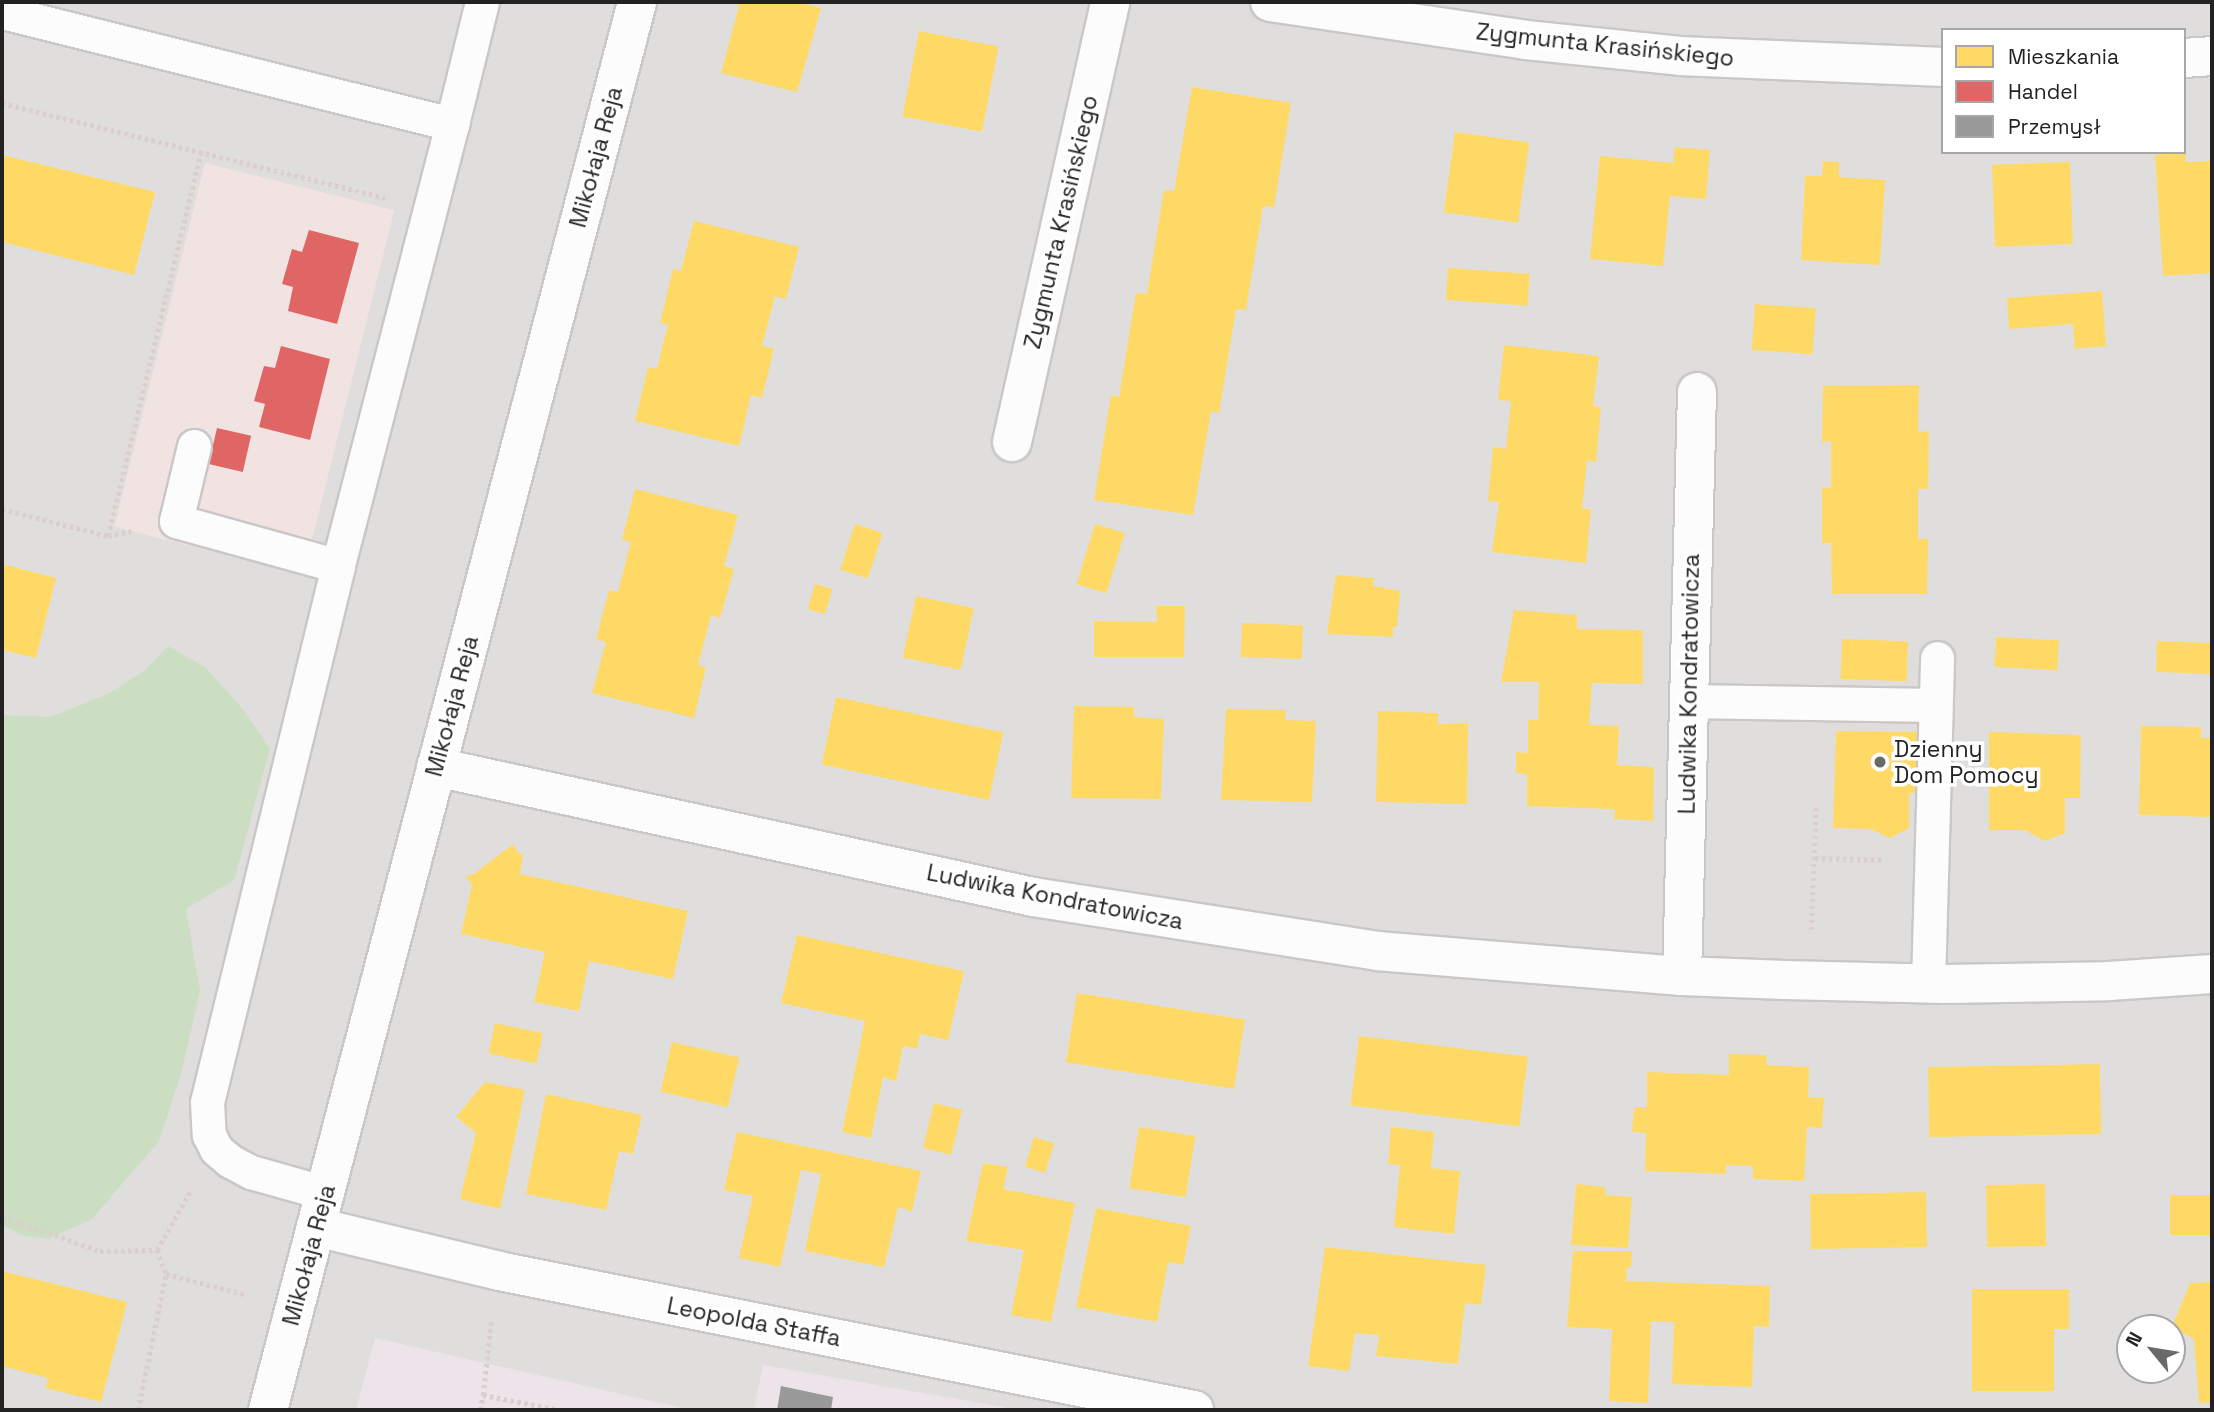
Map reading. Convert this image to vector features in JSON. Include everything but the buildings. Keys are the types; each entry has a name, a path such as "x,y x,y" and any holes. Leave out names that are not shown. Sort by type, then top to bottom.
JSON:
{"street":[{"name":"Mikołaja Reja","path":"268,1410 637,2"},
{"name":"Zygmunta Krasińskiego","path":"1012,442 1110,2"},
{"name":"Zygmunta Krasińskiego","path":"1270,2 1526,40 1667,55 1941,67"},
{"path":"2186,58 2212,56"},
{"name":"Ludwika Kondratowicza","path":"1682,976 1697,392"},
{"name":"Ludwika Kondratowicza","path":"436,767 1020,894 1390,953 1682,976 1928,984 2109,981 2212,974"},
{"name":"Leopolda Staffa","path":"321,1210 499,1271 1194,1410"}],"lane":[{"path":"321,1210 230,1161 216,1149 209,1135 207,1102 338,566 482,2"},
{"path":"2,12 452,124"},
{"path":"194,446 176,521 338,566"},
{"path":"1928,984 1937,658"},
{"path":"1688,701 1935,705"}],"path":[{"path":"2,103 430,210"},
{"path":"108,536 201,153"},
{"path":"2,509 108,536 176,521"},
{"path":"1810,942 1816,804"},
{"path":"1815,858 1931,862"},
{"path":"157,1250 216,1149"},
{"path":"2,1217 100,1251 157,1250"},
{"path":"138,1410 166,1274 157,1250"},
{"path":"480,1410 494,1292 499,1271"},
{"path":"166,1274 254,1297"},
{"path":"482,1395 560,1410"}],"shaded area":[{"path":"2,2 2212,2 2212,1410 2,1410"},
{"path":"205,163 394,210 303,574 114,527"},
{"path":"375,1338 691,1410 356,1410"},
{"path":"763,1365 1020,1410 754,1410"}],"green space":[{"path":"168,646 205,667 241,707 270,748 234,880 186,909 200,991 181,1074 159,1141 92,1219 48,1239 24,1236 2,1225 2,715 51,717 108,694 144,671"}],"place":[{"name":"Dzienny Dom Pomocy","path":"1880,762"}]}
